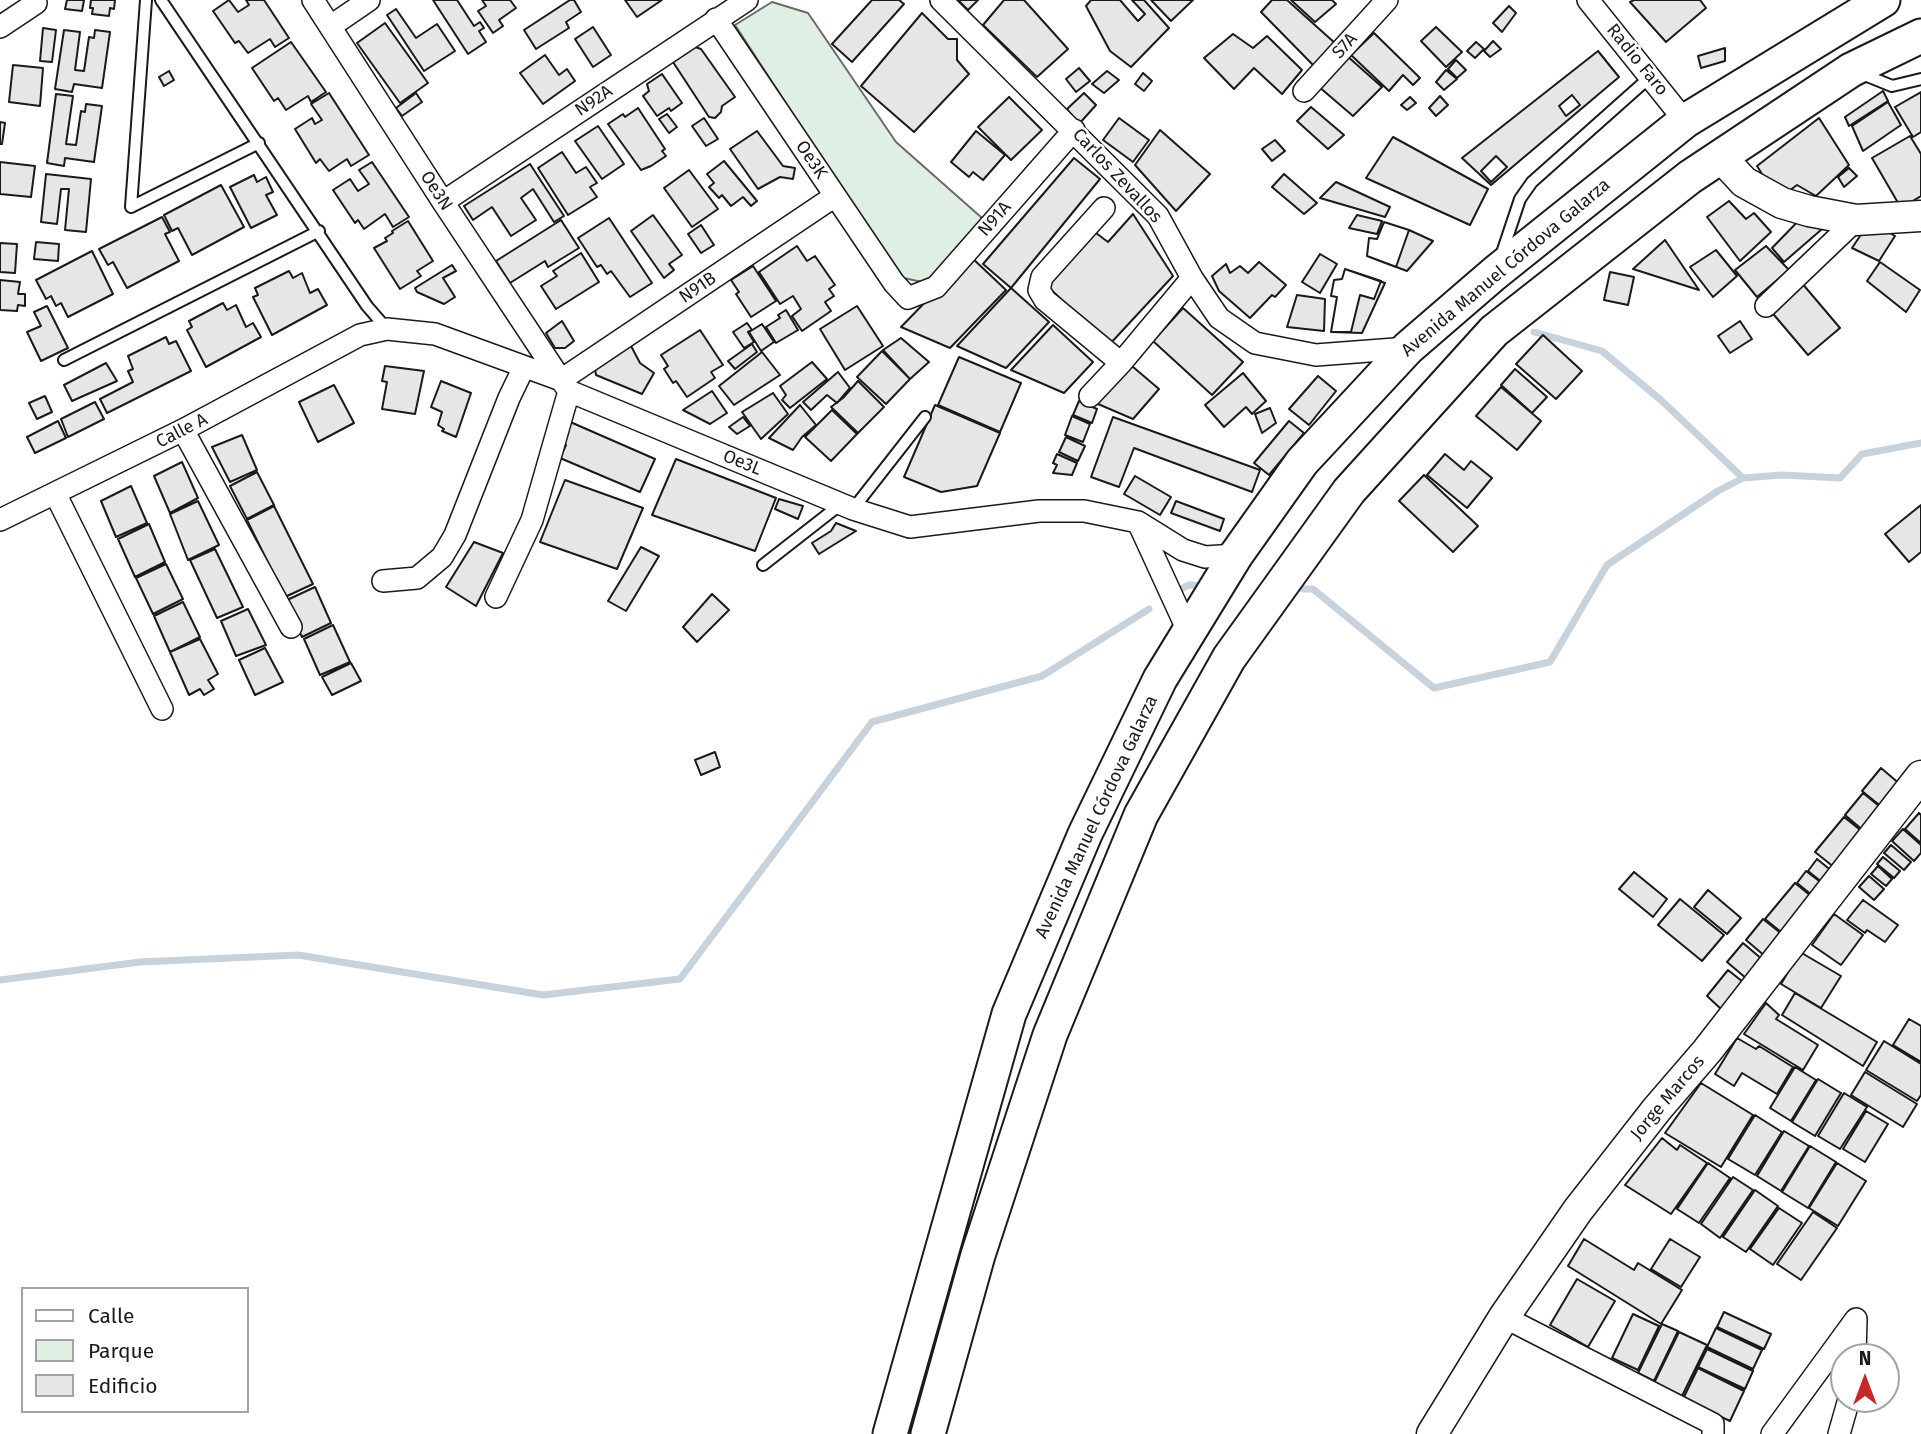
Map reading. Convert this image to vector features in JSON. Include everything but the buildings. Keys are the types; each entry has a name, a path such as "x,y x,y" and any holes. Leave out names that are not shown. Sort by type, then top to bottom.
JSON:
{"main road":[{"name":"Avenida Manuel Córdova Galarza","path":"890,1434 1009,1014 1085,834 1160,679 1236,555 1302,462 1408,348 1495,273 1685,121 1883,0"},
{"path":"928,1434 978,1255 1050,1035 1141,815 1229,658 1349,491 1494,331 1720,156 1851,70 1921,36"},
{"path":"1720,156 1744,182 1782,203 1824,215 1856,220 1921,216"},
{"name":"Jorge Marcos","path":"1432,1434 1504,1317 1578,1210 1657,1109 1707,1051 1921,776"}],"street":[{"name":"Oe3N","path":"313,0 565,386"},
{"path":"331,26 369,0"},
{"name":"N92A","path":"443,202 747,0"},
{"name":"Carlos Zevallos","path":"941,0 1158,216 1192,278 1219,318 1255,343 1317,355 1408,348"},
{"name":"S7A","path":"1304,91 1387,0"},
{"name":"Radio Faro","path":"1593,2 1685,121"},
{"path":"0,27 36,3"},
{"name":"Oe3K","path":"716,19 894,283 908,298"},
{"name":"N91A","path":"908,298 936,287 1074,130"},
{"name":"N91B","path":"565,386 835,196"},
{"path":"1104,208 1042,277 1040,290 1045,300 1121,363"},
{"path":"1766,306 1856,220"},
{"path":"1090,396 1192,278"},
{"name":"Oe3L","path":"360,335 387,329 435,334 524,367 847,506 910,527 1040,511 1084,511 1139,522 1183,550 1205,557 1236,555"},
{"name":"Calle A","path":"0,520 183,430 360,335"},
{"path":"383,581 417,578 442,556 455,535 524,367"},
{"path":"496,597 532,520 565,386"},
{"path":"183,430 291,626"},
{"path":"55,495 162,709"},
{"path":"1139,522 1189,633"},
{"path":"1504,1317 1713,1424 1713,1434"},
{"path":"1839,1343 1856,1320 1855,1343"},
{"path":"1772,1434 1830,1355"},
{"path":"1839,1434 1845,1413"}],"lane":[{"path":"146,0 131,207 259,143"},
{"path":"162,0 367,306 387,329"},
{"path":"1851,70 1892,86 1921,79"},
{"path":"1495,273 1520,199 1532,182 1650,77"},
{"path":"64,360 319,231"},
{"path":"763,565 847,506 925,418"}],"green space":[{"path":"772,2 808,13 896,142 982,218 939,274 922,282 899,277 735,25"}],"waterway":[{"path":"1534,332 1602,351 1662,401 1743,478"},
{"path":"1303,589 1313,589 1434,688 1550,662 1607,565 1718,491 1743,478 1782,475 1840,478 1862,454 1921,443"},
{"path":"1183,588 1189,585 1207,586"},
{"path":"0,980 140,962 298,955 543,995 680,979 872,722 1042,676 1149,609"}]}
